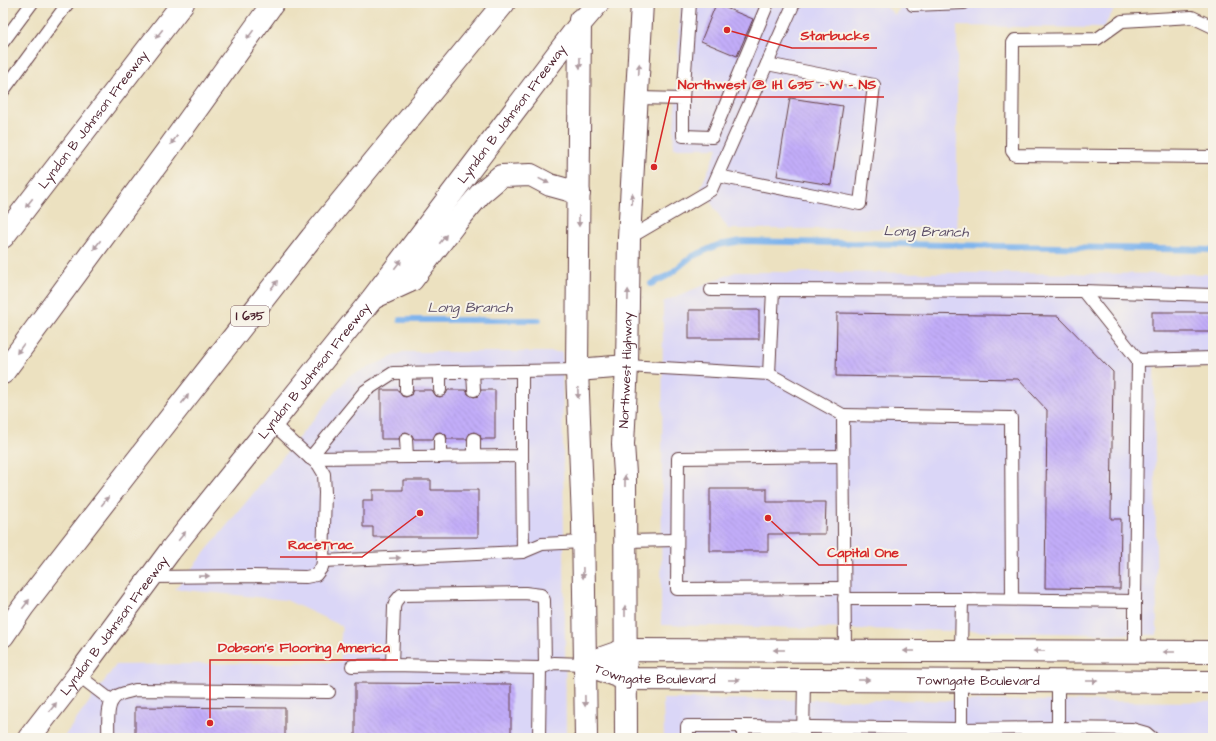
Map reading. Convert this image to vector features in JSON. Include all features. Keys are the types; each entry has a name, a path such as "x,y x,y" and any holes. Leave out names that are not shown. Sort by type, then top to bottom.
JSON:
{"main road":[{"name":"Lyndon B Johnson Freeway","path":"3,237 183,3"},
{"path":"3,373 166,152 273,3"},
{"name":"I 635","path":"3,636 23,607 312,237 504,3"},
{"name":"Lyndon B Johnson Freeway","path":"29,738 170,551 372,299 579,13 598,3"},
{"name":"Northwest Highway","path":"626,738 625,474 623,444 627,366 629,238 638,98 642,3"},
{"path":"579,13 577,370 583,542 586,738"},
{"path":"372,299 412,280 454,225 481,193 501,176 531,175 550,185 579,193"},
{"path":"577,370 627,366"},
{"name":"Towngate Boulevard","path":"585,664 625,650 1211,651"},
{"path":"961,651 961,681"},
{"name":"Towngate Boulevard","path":"585,664 625,679 1213,682"}],"lane":[{"path":"3,42 32,3"},
{"path":"3,91 68,3"},
{"path":"690,3 683,99 683,136 734,139"},
{"path":"712,137 768,3"},
{"path":"629,238 711,190 794,3"},
{"path":"910,4 964,3"},
{"path":"1213,28 1192,17 1122,21 1097,39 1015,40 1012,43 1012,151 1015,155 1213,157"},
{"path":"718,176 860,204 874,85 767,64"},
{"path":"638,98 683,99"},
{"path":"711,290 1083,291 1213,295"},
{"path":"769,374 773,290"},
{"path":"1083,291 1138,360 1135,652"},
{"path":"1138,360 1213,358"},
{"path":"627,366 769,374 843,415 1011,418 1012,600"},
{"path":"310,458 365,391 393,373 577,370"},
{"path":"522,371 523,552"},
{"path":"406,372 406,390"},
{"path":"440,372 440,390"},
{"path":"473,372 474,390"},
{"path":"843,415 845,651"},
{"path":"151,577 306,577 316,575 322,567 323,561 325,493 324,474 318,464 272,424"},
{"path":"406,439 407,457"},
{"path":"440,439 440,457"},
{"path":"474,439 474,456"},
{"path":"310,458 522,456"},
{"path":"843,456 678,458 677,589 844,593 962,599 1135,601"},
{"path":"625,541 677,540"},
{"path":"323,561 523,552 542,544 583,542"},
{"path":"392,665 394,607 396,601 401,595 525,593 541,595 544,600 543,667 539,738"},
{"path":"961,651 962,599"},
{"path":"352,666 392,665 543,667 554,663 585,664"},
{"path":"78,675 112,701"},
{"path":"803,733 804,680"},
{"path":"961,681 961,733"},
{"path":"1058,681 1058,733"},
{"path":"108,738 110,708 112,701 117,695 135,690 329,692"},
{"path":"687,738 687,726 743,726 803,733 1058,733 1132,729 1146,733 1152,738"},
{"path":"743,726 743,738"}],"shaded area":[{"path":"681,3 882,3 895,15 903,3 1118,3 1103,28 957,26 957,228 728,229 701,187 718,148 673,148"},
{"path":"735,272 1213,274 1213,367 1154,366 1157,635 661,625 663,302"},
{"path":"403,352 562,352 566,738 63,738 116,665 341,662 340,645 342,626 286,600 175,589 349,376"},
{"path":"663,699 1213,702 1213,738 664,738"}],"building":[{"path":"716,4 753,19 737,56 701,41"},
{"path":"790,98 843,106 831,185 777,176"},
{"path":"689,310 759,310 759,339 689,339"},
{"path":"1152,312 1213,312 1213,332 1152,332"},
{"path":"837,313 1058,316 1113,372 1111,519 1121,519 1120,589 1045,588 1047,410 1018,379 836,376"},
{"path":"381,390 398,390 402,396 406,397 412,394 414,390 432,390 436,396 440,397 446,394 448,390 466,390 468,394 474,397 478,396 481,390 495,390 495,439 481,439 480,435 474,432 470,433 467,439 447,439 446,435 440,432 436,433 433,439 414,439 412,435 406,432 402,433 399,439 381,439"},
{"path":"403,480 431,480 431,490 478,490 478,537 373,537 373,527 363,527 363,500 373,500 373,490 403,490"},
{"path":"710,489 767,489 767,502 826,502 825,534 768,534 768,551 710,551"},
{"path":"355,683 511,684 511,738 355,738"},
{"path":"135,707 285,708 285,738 135,738"}],"waterway":[{"name":"Long Branch","path":"651,284 669,275 691,257 718,245 742,241 1213,250"},
{"name":"Long Branch","path":"400,320 539,320"}],"place":[{"name":"Starbucks","path":"727,30"},
{"name":"Northwest @ IH 635 - W - NS","path":"654,167"},
{"name":"RaceTrac","path":"420,513"},
{"name":"Capital One","path":"768,518"},
{"name":"Dobson's Flooring America","path":"210,723"}]}
